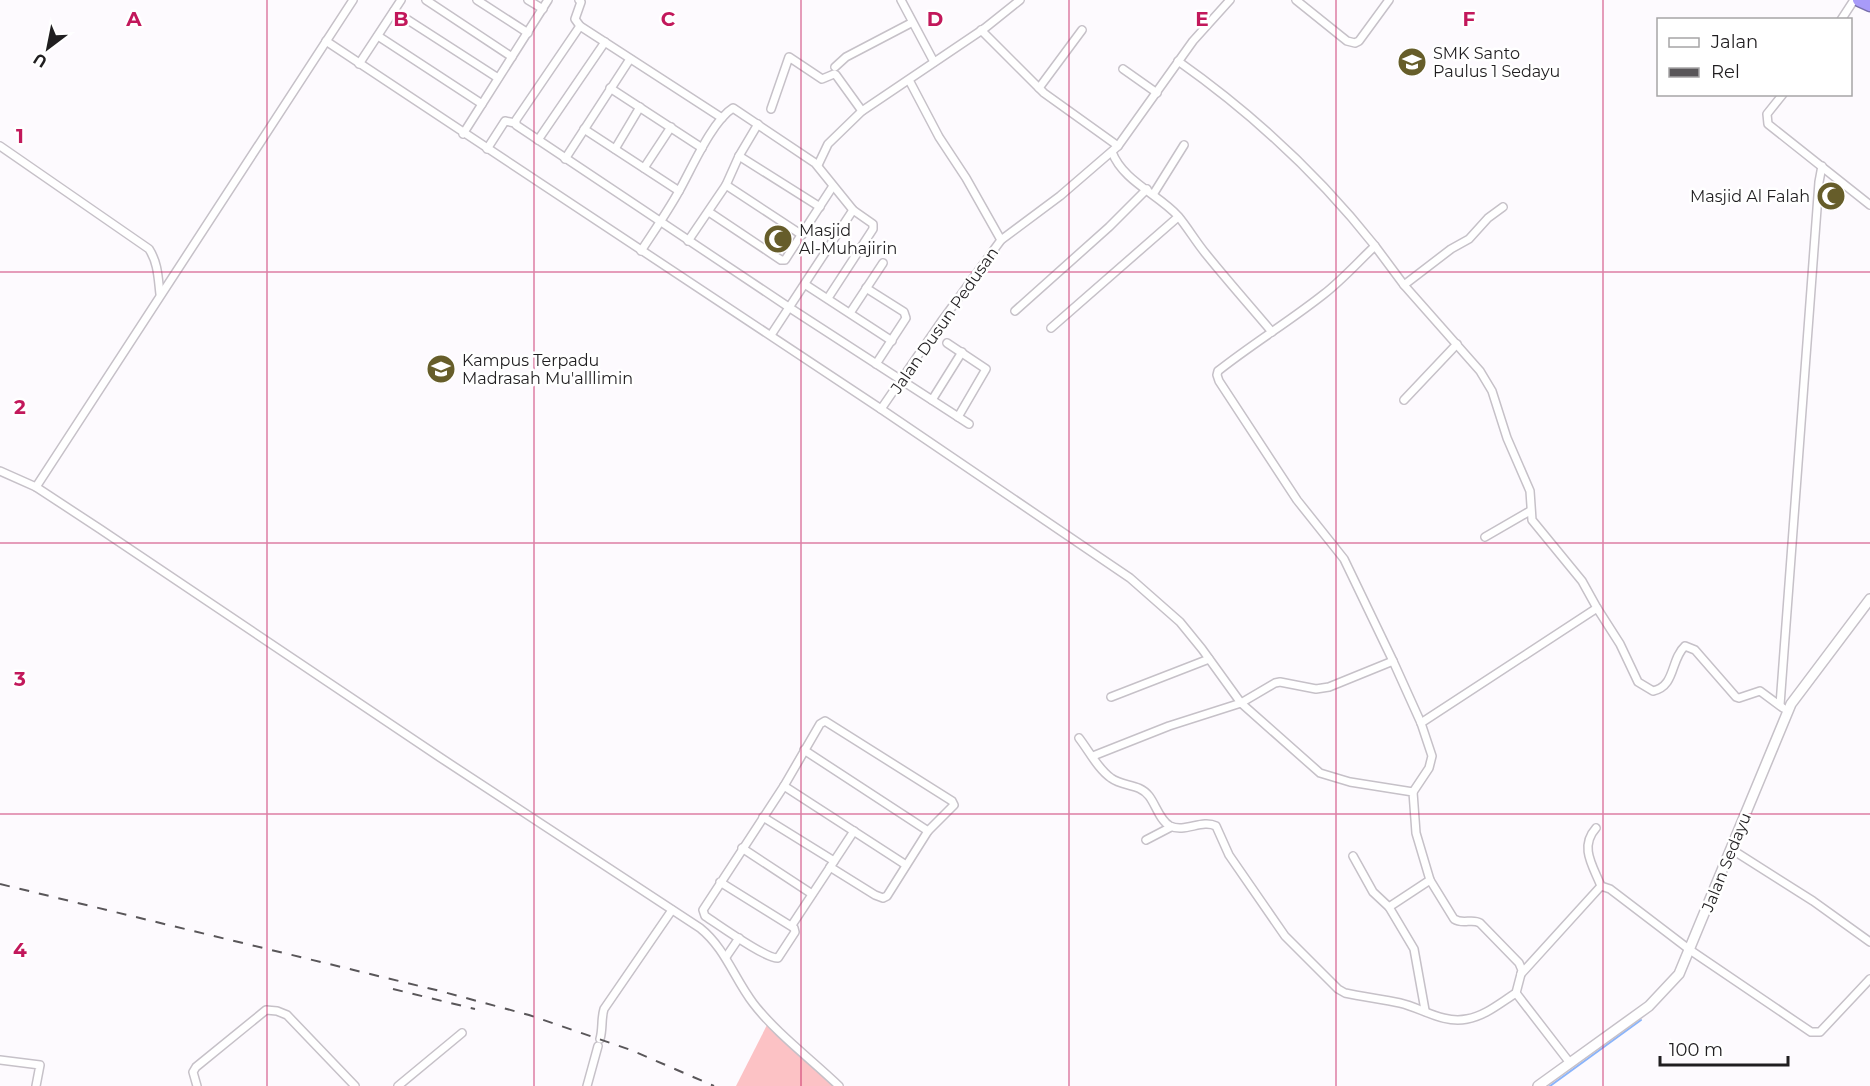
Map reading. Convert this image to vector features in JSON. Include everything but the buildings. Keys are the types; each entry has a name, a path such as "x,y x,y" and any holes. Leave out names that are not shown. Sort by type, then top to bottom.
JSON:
{"highway":[{"path":"1859,0 1870,5"}],"street":[{"path":"36,487 353,0"},
{"path":"360,64 401,0"},
{"path":"426,0 512,57"},
{"path":"477,0 528,33"},
{"path":"528,0 543,9"},
{"path":"464,134 548,0"},
{"path":"901,0 911,23 934,62"},
{"path":"818,165 828,144 862,111 981,30 1020,0"},
{"name":"Jalan Dusun Pedusan","path":"881,409 1001,240 1060,196 1118,146 1200,33 1230,0"},
{"path":"1296,0 1347,41 1355,43 1359,41 1389,0"},
{"path":"1842,18 1854,0"},
{"path":"581,1 575,19 580,26 722,118"},
{"path":"394,11 498,78"},
{"path":"836,67 846,57 911,23"},
{"path":"515,123 580,26"},
{"path":"981,30 1039,88 1064,109 1118,146"},
{"path":"1039,88 1082,30"},
{"path":"378,36 482,104"},
{"path":"326,41 881,409 1139,584 1180,622 1209,658 1240,703 1320,773 1413,796"},
{"path":"538,140 605,42"},
{"path":"771,109 789,57 822,79 837,75 862,111"},
{"path":"565,159 630,59"},
{"path":"1178,62 1243,109 1293,155 1343,206 1404,285 1480,370 1492,391 1507,438 1530,491 1532,520 1582,581 1620,644 1638,682 1653,691 1665,687 1679,652 1685,646 1689,646 1736,697 1760,691 1784,708"},
{"path":"1123,69 1157,93"},
{"path":"909,80 939,137 966,178 1001,240"},
{"path":"610,88 702,148"},
{"path":"1781,96 1767,114 1768,124 1870,205"},
{"path":"615,149 640,107"},
{"path":"641,251 679,191 702,148 722,118 733,108 818,165 853,210 873,224 873,229 828,298"},
{"path":"487,149 505,121 515,123 688,241 969,424"},
{"path":"688,241 726,184 758,124"},
{"path":"644,168 671,127"},
{"path":"584,129 679,191"},
{"path":"1015,311 1150,191 1184,145"},
{"path":"0,146 149,249 157,267 160,294"},
{"path":"1112,152 1116,163 1178,217 1204,252 1272,332"},
{"path":"740,156 820,207"},
{"path":"1784,708 1819,182 1822,166"},
{"path":"726,184 802,235"},
{"path":"709,212 783,260 786,259 833,186"},
{"path":"1404,285 1451,249 1469,239 1488,218 1503,207"},
{"path":"771,336 853,210"},
{"path":"1051,328 1178,217"},
{"path":"1375,246 1326,293 1245,349 1218,371 1218,378 1297,500 1344,559 1421,723 1432,759 1413,796 1416,833 1430,880 1454,920 1480,923 1519,963 1521,974"},
{"path":"850,313 883,263"},
{"path":"806,285 892,341"},
{"path":"866,288 906,315 905,321 876,364"},
{"path":"947,343 986,369 958,417"},
{"path":"1404,400 1457,344"},
{"path":"932,400 962,352"},
{"path":"0,471 36,487 700,928 716,942 758,1009 839,1086"},
{"path":"1485,537 1530,511"},
{"name":"Jalan Sedayu","path":"1538,1086 1649,1006 1679,974 1731,849 1784,708 1870,599"},
{"path":"1421,723 1598,608"},
{"path":"1111,697 1209,658"},
{"path":"1095,755 1169,726 1240,703 1280,682 1316,690 1393,661"},
{"path":"720,882 792,925 795,932 780,957 775,959 740,938 705,916 703,910 720,882 762,817 784,786 822,722 829,721 952,801 954,805 928,831 883,898 875,896 762,817"},
{"path":"1079,738 1095,755 1112,779 1137,786 1148,794 1164,822 1171,827 1209,824 1216,826 1229,855 1285,936 1334,986 1345,993 1400,1003 1425,1010 1442,1018 1466,1020 1480,1016 1515,993 1521,974 1600,886"},
{"path":"804,750 928,831"},
{"path":"784,786 906,865"},
{"path":"1146,840 1171,827"},
{"path":"1596,828 1588,838 1587,849 1600,886"},
{"path":"792,925 854,831"},
{"path":"742,848 812,894"},
{"path":"1731,849 1813,901 1870,942"},
{"path":"1353,856 1373,892 1389,907 1414,949 1425,1010"},
{"path":"1389,907 1430,880"},
{"path":"1600,886 1610,889 1690,950 1811,1032 1821,1032 1870,979"},
{"path":"587,1086 603,1028 604,1009 672,910"},
{"path":"716,942 724,928"},
{"path":"726,957 740,938"},
{"path":"1515,993 1570,1063"},
{"path":"197,1086 193,1072 196,1067 266,1011 277,1011 287,1015 355,1086"},
{"path":"398,1086 462,1033"},
{"path":"0,1060 40,1065 36,1086"}],"shaded area":[{"path":"768,1023 834,1086 736,1086"}],"waterway":[{"path":"1550,1086 1641,1020"}],"railway":[{"path":"0,884 440,991 529,1015 631,1050 714,1086"},
{"path":"393,989 475,1009"}],"place":[{"name":"SMK Santo Paulus 1 Sedayu","path":"1412,62"},
{"name":"Masjid Al Falah","path":"1831,196"},
{"name":"Masjid Al-Muhajirin","path":"778,239"},
{"name":"Kampus Terpadu Madrasah Mu'alllimin","path":"441,369"}]}
